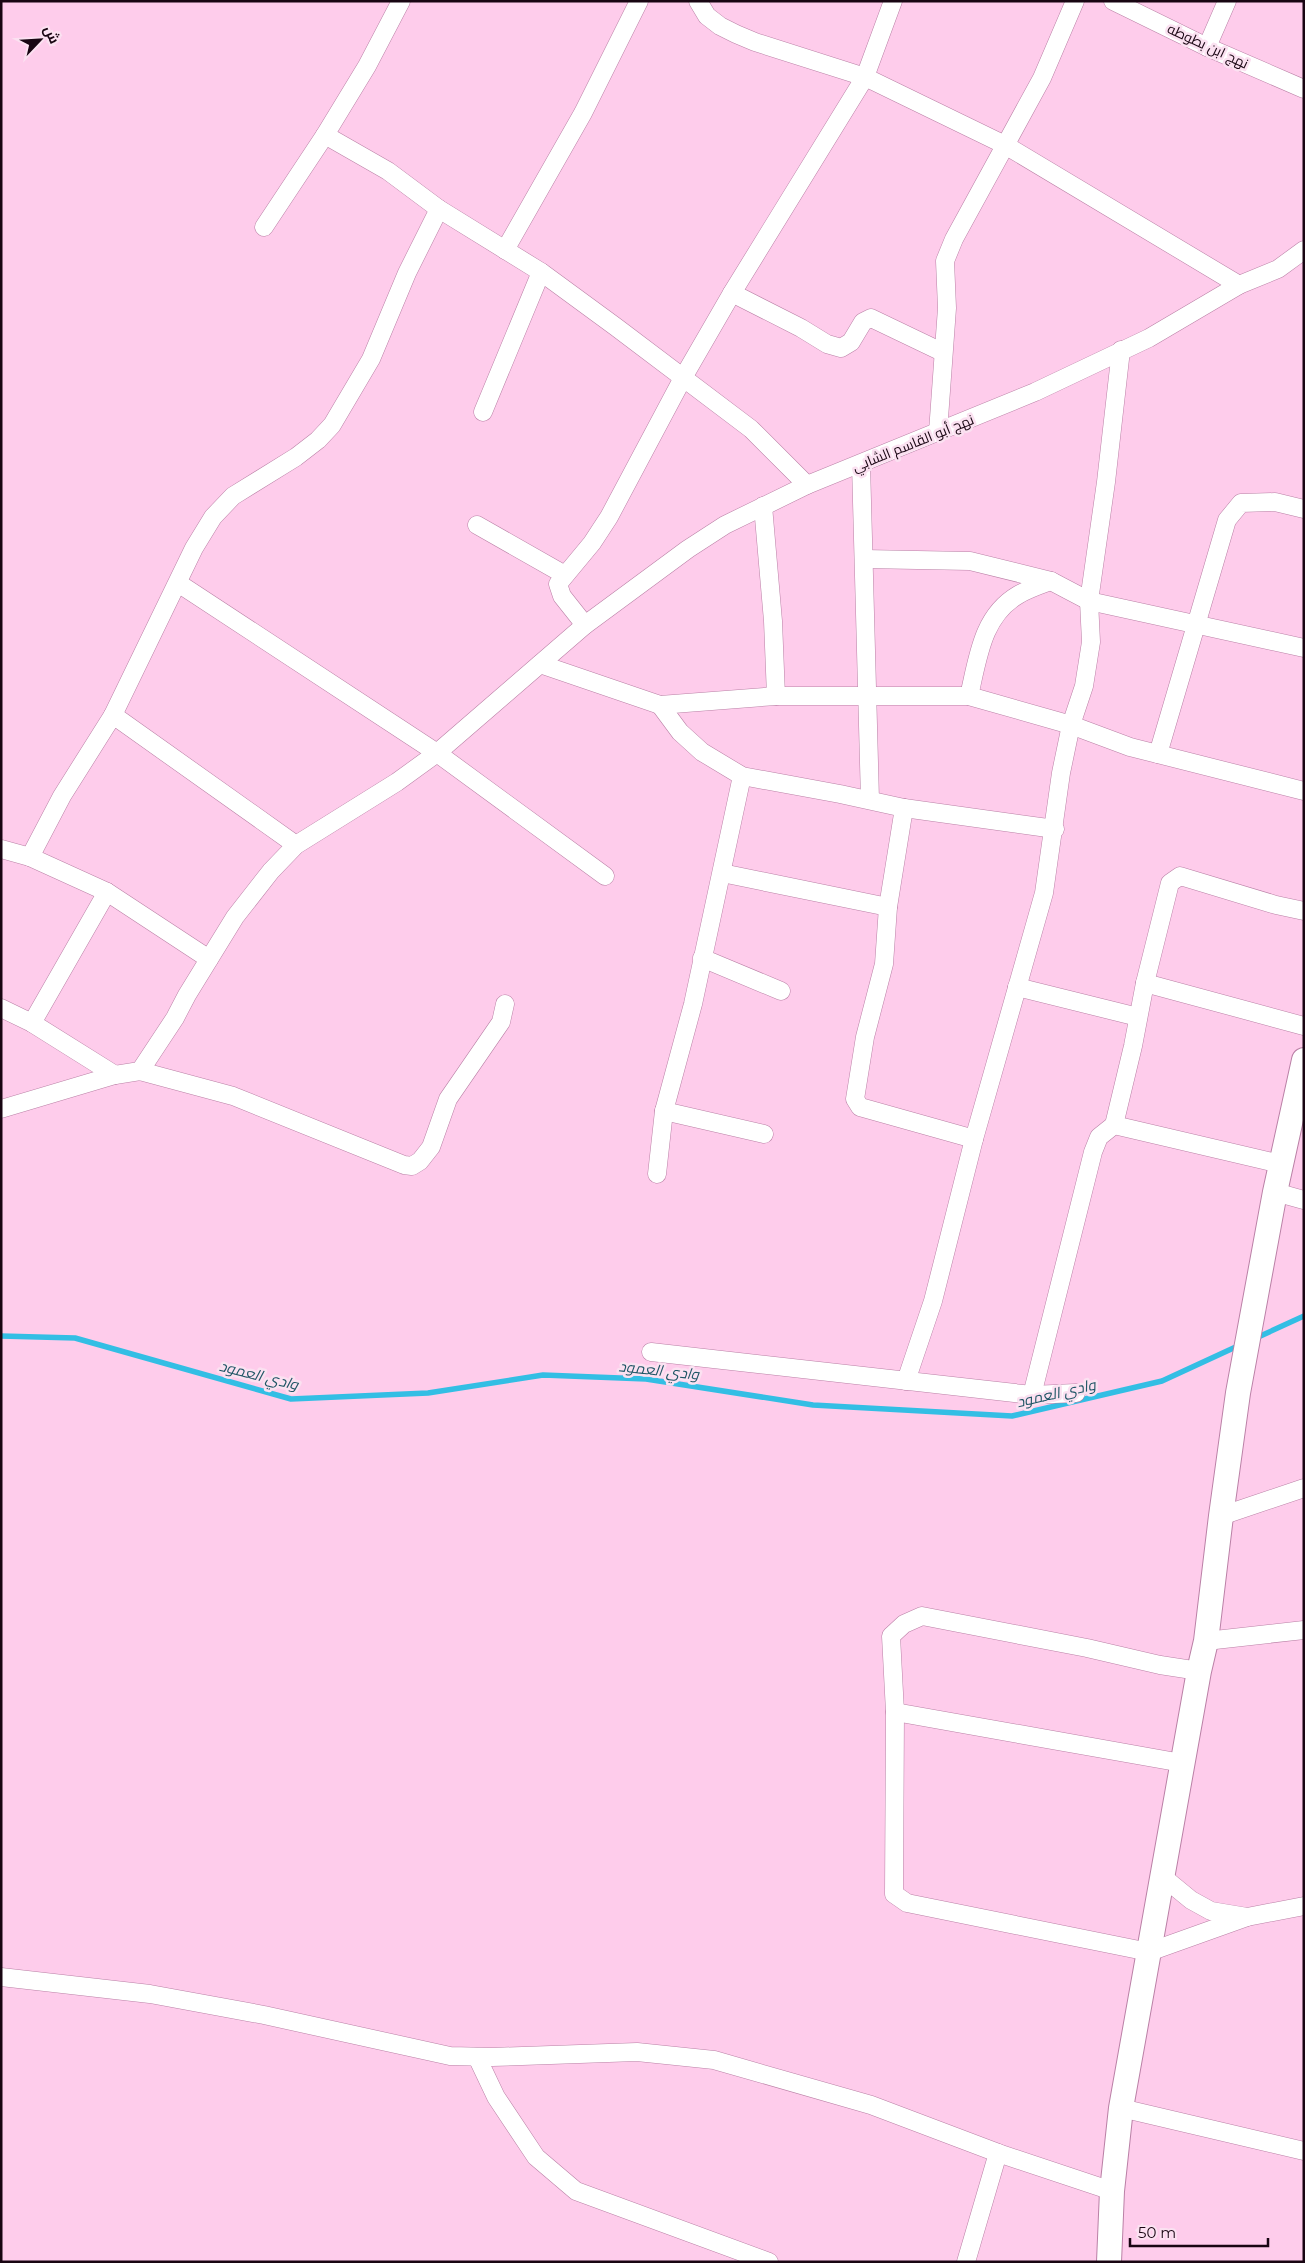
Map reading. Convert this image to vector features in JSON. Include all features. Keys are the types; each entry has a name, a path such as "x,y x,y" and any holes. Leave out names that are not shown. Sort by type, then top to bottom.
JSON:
{"street":[{"path":"264,227 325,135 367,66 401,1"},
{"path":"505,250 583,113 639,1"},
{"path":"698,1 707,16 720,26 736,34 755,42 865,77 1005,145 1239,285"},
{"path":"585,625 562,596 558,584 592,543 609,517 684,376 732,292 865,77 893,1"},
{"path":"938,432 946,308 945,261 954,239 1042,78 1075,1"},
{"name":"نهج ابن بطوطه","path":"1112,1 1207,47 1304,89"},
{"path":"1207,47 1226,1"},
{"path":"325,135 388,171 439,210 541,272 684,376 751,429 807,485"},
{"path":"30,857 62,796 113,716 194,548 213,517 233,496 296,457 318,440 332,425 371,359 407,273 439,210"},
{"name":"نهج أبو القاسم الشابي","path":"140,1070 175,1018 209,958 253,894 296,845 397,782 437,753 585,625 688,549 725,525 807,485 1035,392 1149,338 1239,285 1278,269 1304,250"},
{"path":"483,412 541,272"},
{"path":"732,292 801,328 827,344 840,348 852,342 863,322 871,318 942,352"},
{"path":"906,1382 933,1301 974,1139 1044,893 1055,829 1061,773 1071,725 1084,686 1090,642 1089,601 1106,482 1121,350"},
{"path":"861,464 865,695 870,800"},
{"path":"1158,754 1227,520 1241,503 1275,502 1304,509"},
{"path":"763,506 773,621 776,696"},
{"path":"477,525 565,575"},
{"path":"864,559 970,561 1051,581 1089,601 1304,648"},
{"path":"969,696 984,634 995,614 1018,595 1051,581"},
{"path":"178,583 437,753 605,876"},
{"path":"540,664 660,706 776,696 969,696 1071,725 1130,747 1304,791"},
{"path":"660,706 680,732 702,752 742,776 904,808 1055,829"},
{"path":"113,716 296,845"},
{"path":"657,1174 664,1111 693,1004 742,776"},
{"path":"904,808 888,908 884,964 865,1037 855,1099 860,1107 974,1139"},
{"path":"1,849 30,857 107,892 209,958"},
{"path":"722,873 888,908"},
{"path":"1032,1395 1094,1152 1099,1137 1114,1125 1145,983 1170,883 1180,876 1276,905 1304,911"},
{"path":"32,1023 107,892"},
{"path":"702,958 781,991"},
{"path":"1145,983 1304,1026"},
{"path":"1017,987 1138,1017"},
{"path":"1,1109 115,1075 140,1070 233,1096 299,1124 404,1165 412,1166 420,1161 431,1147 448,1098 501,1022 505,1004"},
{"path":"1,1008 32,1023 115,1075"},
{"path":"1109,2262 1112,2191 1121,2108 1182,1763 1206,1641 1238,1393 1281,1164 1304,1060"},
{"path":"664,1111 764,1134"},
{"path":"1114,1125 1281,1164"},
{"path":"1276,1192 1304,1200"},
{"path":"651,1352 1032,1395 1076,1393"},
{"path":"1221,1516 1304,1488"},
{"path":"1199,1671 1160,1665 1087,1648 922,1616 904,1624 891,1636 895,1712 894,1894 907,1903 1150,1952 1247,1917 1304,1906"},
{"path":"1206,1641 1304,1630"},
{"path":"895,1712 1182,1763"},
{"path":"1163,1877 1191,1900 1211,1910 1247,1917"},
{"path":"1,1976 150,1994 264,2015 450,2056 477,2057 637,2052 714,2060 872,2105 998,2153 1112,2191"},
{"path":"477,2057 496,2097 536,2157 576,2191 769,2262"},
{"path":"1121,2108 1304,2151"},
{"path":"966,2262 998,2153"}],"waterway":[{"name":"وادي العمود","path":"1256,1338 1304,1316"},
{"name":"وادي العمود","path":"1,1336 75,1338 291,1399 428,1393 543,1375 646,1379 813,1405 1012,1416 1162,1381 1240,1345"}]}
